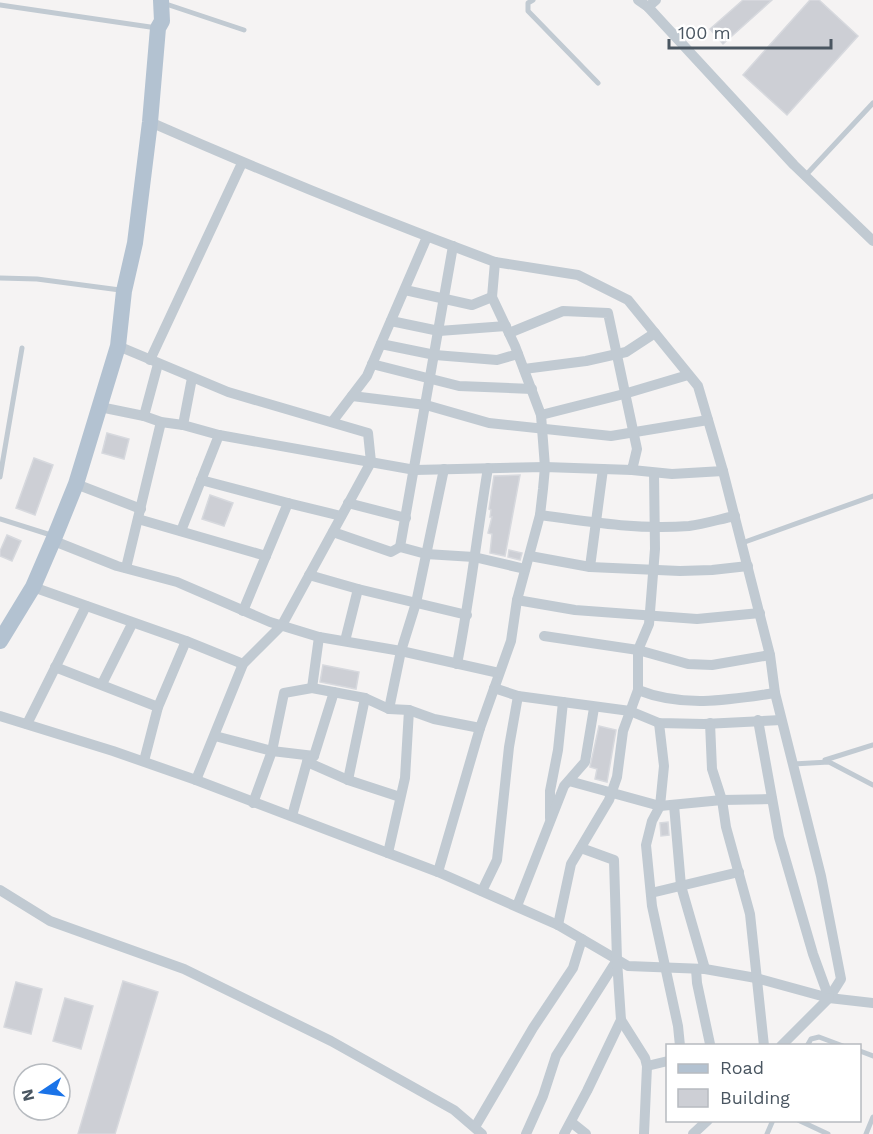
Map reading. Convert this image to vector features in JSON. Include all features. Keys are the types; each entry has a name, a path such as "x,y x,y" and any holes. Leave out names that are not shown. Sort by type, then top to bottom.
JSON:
{"main road":[{"path":"0,641 33,587 55,538 76,484 118,346 124,291 135,243 150,122 158,28 162,21 161,1"}],"street":[{"path":"638,0 652,4 805,176 873,242"},
{"path":"150,122 242,163 495,262 578,275 628,300 698,386 760,613 770,655 775,693 820,876 841,979 828,998 783,1044"},
{"path":"144,416 154,362 242,163"},
{"path":"332,422 367,376 428,237"},
{"path":"400,547 453,246"},
{"path":"438,872 480,728 511,641 517,600 540,515 545,467 541,415 518,354 492,297 495,262"},
{"path":"405,290 472,305 492,297"},
{"path":"391,321 439,331 508,330 563,311 608,313 637,449 632,470"},
{"path":"524,369 586,361 626,352 655,333"},
{"path":"381,344 435,354 497,360 518,354"},
{"path":"118,346 228,392 368,433 371,462 282,625 243,664 196,780"},
{"path":"372,364 459,387 532,389"},
{"path":"541,415 688,375"},
{"path":"183,425 192,378"},
{"path":"352,396 426,405 489,423 611,436 708,420"},
{"path":"100,407 219,435 415,470 545,467 672,474 723,471"},
{"path":"126,568 161,422"},
{"path":"181,531 219,435"},
{"path":"457,664 467,615 488,468"},
{"path":"389,709 401,651 416,603 444,469"},
{"path":"590,567 603,469"},
{"path":"558,925 571,864 611,794 623,731 638,690 638,651 649,624 650,614 655,527 654,472"},
{"path":"201,480 341,516"},
{"path":"76,484 181,531 266,556"},
{"path":"243,611 288,503"},
{"path":"348,503 406,518"},
{"path":"540,515 597,523 655,527 691,525 735,516"},
{"path":"333,532 391,552 400,547 426,554 474,557 525,569"},
{"path":"55,538 126,568 177,582 243,611 319,637 401,651 500,673"},
{"path":"530,556 590,567 712,570 748,566"},
{"path":"309,575 467,615"},
{"path":"33,587 132,624 186,641 243,664"},
{"path":"345,641 358,589"},
{"path":"517,600 575,610 697,619 760,613"},
{"path":"27,724 86,606"},
{"path":"102,684 132,624"},
{"path":"544,636 638,651 688,664 712,665 770,655"},
{"path":"312,688 319,637"},
{"path":"144,761 158,706 186,641"},
{"path":"55,667 158,706"},
{"path":"253,803 272,751 284,693 312,688 365,698 389,709 409,710 434,719 480,728"},
{"path":"494,688 518,696 594,708 630,711 659,723 781,720"},
{"path":"638,690 651,695 689,701 721,701 775,693"},
{"path":"292,816 334,692"},
{"path":"482,891 497,860 508,759 518,696"},
{"path":"348,780 365,698"},
{"path":"550,824 550,791 558,750 563,702"},
{"path":"517,906 564,786 585,762 594,708"},
{"path":"388,854 405,778 409,710"},
{"path":"0,716 144,761 438,872 558,925 628,966 701,969 756,978 828,998 873,1003"},
{"path":"759,720 778,837 828,998"},
{"path":"659,723 664,766 660,806 652,821 646,845 651,893 680,1044"},
{"path":"710,723 712,769 722,800 726,827 750,914 764,1044"},
{"path":"215,736 310,759 348,780 400,796"},
{"path":"569,781 660,806 722,800 772,799"},
{"path":"674,805 681,886 701,969 697,983 710,1044"},
{"path":"581,848 614,860 621,1020 647,1065 644,1134"},
{"path":"651,893 739,872"},
{"path":"0,890 50,921 183,969 331,1041 454,1110 479,1131 533,1028 573,968 582,939"},
{"path":"526,1134 543,1096 556,1056 617,960"},
{"path":"564,1134 621,1020"},
{"path":"647,1065 666,1061"},
{"path":"571,1122 586,1134"},
{"path":"693,1134 706,1122"}],"lane":[{"path":"533,0 528,3 528,11 598,83"},
{"path":"161,1 244,30"},
{"path":"0,5 158,28"},
{"path":"805,176 873,103"},
{"path":"0,278 37,279 124,291"},
{"path":"0,477 22,348"},
{"path":"742,543 873,496"},
{"path":"0,519 55,538"},
{"path":"793,764 824,761 873,745"},
{"path":"824,761 840,766 873,785"},
{"path":"808,1044 811,1039 819,1037 838,1044"},
{"path":"866,1134 873,1117"},
{"path":"802,1122 828,1134"}],"building":[{"path":"743,0 772,0 723,44 710,29"},
{"path":"810,0 819,0 858,36 787,115 743,75"},
{"path":"107,433 129,439 124,459 102,453"},
{"path":"34,458 53,465 35,515 16,508"},
{"path":"520,475 505,556 490,553 492,534 488,533 492,517 490,517 491,510 489,509 494,476"},
{"path":"210,495 233,503 224,526 202,519"},
{"path":"7,535 21,541 12,561 0,556"},
{"path":"509,550 522,553 520,560 508,557"},
{"path":"323,665 359,672 356,689 320,682"},
{"path":"599,726 616,730 607,782 595,779 597,769 590,767"},
{"path":"668,822 669,835 661,836 660,823"},
{"path":"123,981 158,992 115,1134 78,1134"},
{"path":"16,982 42,989 31,1034 4,1027"},
{"path":"65,998 93,1006 81,1049 53,1041"}]}
